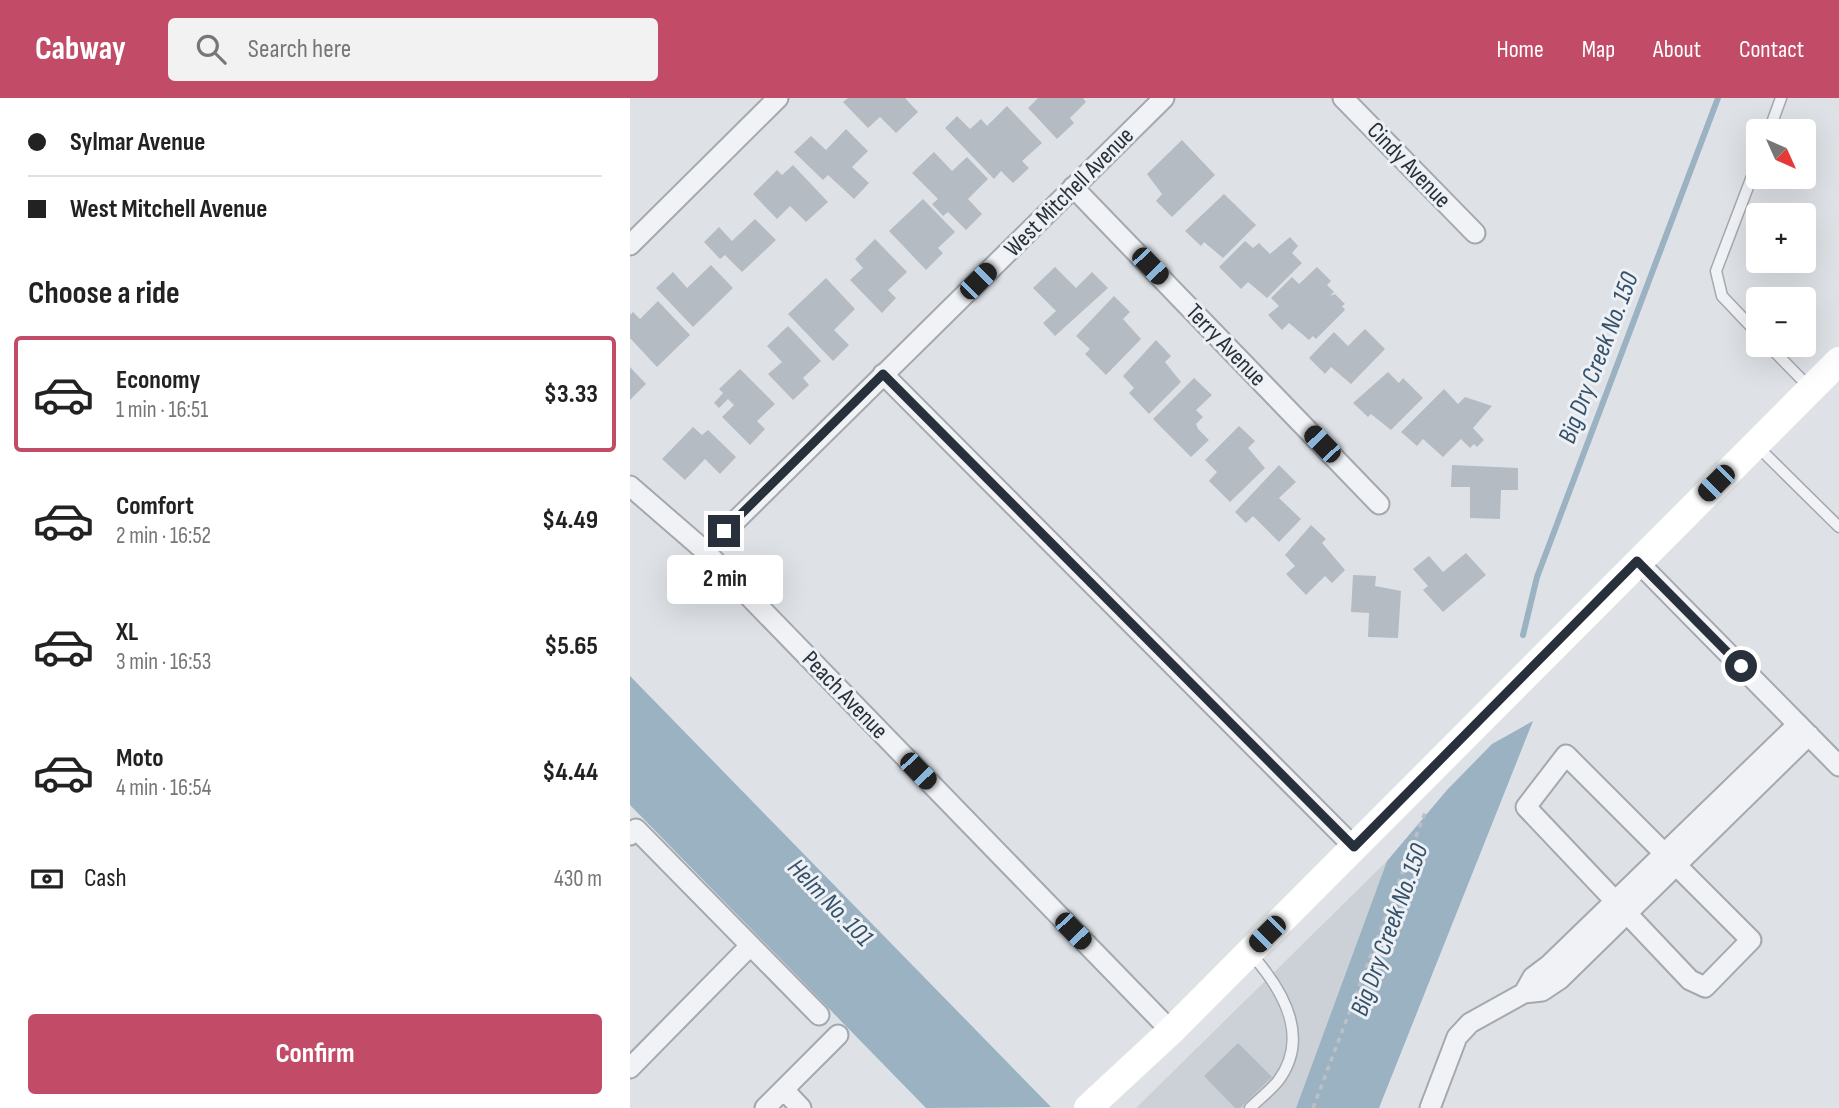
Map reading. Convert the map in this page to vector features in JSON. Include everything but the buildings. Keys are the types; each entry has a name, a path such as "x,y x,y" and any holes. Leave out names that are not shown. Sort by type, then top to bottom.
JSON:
{"main road":[{"path":"1097,1105 1839,361"}],"street":[{"path":"630,245 778,98"},
{"name":"West Mitchell Avenue","path":"705,551 1164,98"},
{"name":"Cindy Avenue","path":"1343,98 1475,233"},
{"name":"Terry Avenue","path":"1073,187 1379,504"},
{"path":"883,374 1354,847"},
{"name":"Peach Avenue","path":"630,486 705,551 1171,1031"},
{"path":"1637,561 1839,766"},
{"path":"1430,1108 1457,1037 1470,1023 1524,993 1542,991 1560,979 1621,908 1804,730"},
{"path":"1566,755 1670,860 1751,940 1705,986 1690,980 1526,807 1566,755"},
{"path":"630,835 636,829 818,1015"},
{"path":"630,1068 750,947"},
{"path":"765,1108 838,1035"},
{"path":"784,1090 801,1108"}],"lane":[{"path":"1774,119 1782,98"},
{"path":"1746,322 1721,296 1716,271 1747,189"},
{"path":"1779,357 1810,389"},
{"path":"1755,444 1839,527"},
{"path":"1250,951 1275,980 1286,1000 1294,1033 1290,1059 1278,1081 1251,1108"}],"path":[{"path":"1313,1108 1427,808"}],"shaded area":[{"path":"1387,861 1296,1108 1136,1108"}],"water":[{"name":"Helm No. 101","path":"630,676 1051,1107 926,1108 630,805"},
{"path":"1533,721 1379,1108 1296,1108 1387,861 1447,790 1492,744"}],"waterway":[{"name":"Big Dry Creek No. 150","path":"1523,635 1537,577 1718,98"}],"route":[{"path":"724,531 883,374 1354,847 1637,561 1741,666"}]}
